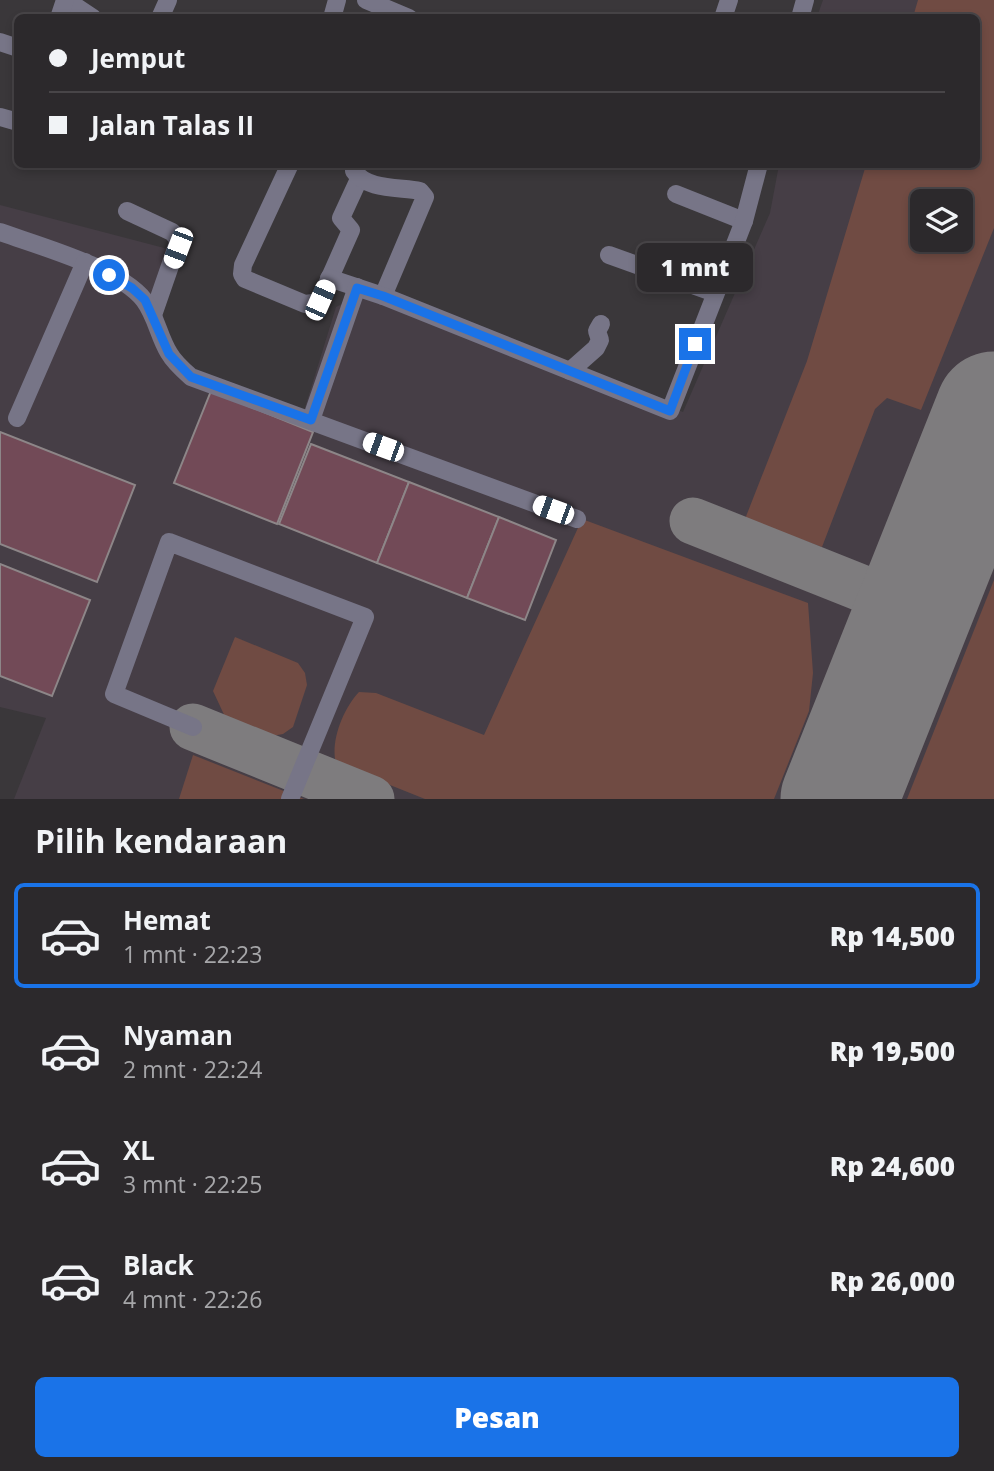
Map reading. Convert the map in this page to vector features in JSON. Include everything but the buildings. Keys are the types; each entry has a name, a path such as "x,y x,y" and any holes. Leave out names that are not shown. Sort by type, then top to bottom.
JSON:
{"street":[{"path":"66,0 87,14"},
{"path":"366,0 400,14"},
{"path":"288,168 243,265 242,274 245,279 305,304 320,300 351,230 341,218 357,172 390,187 420,191 425,197 383,296"},
{"path":"329,278 383,296 670,411 744,220 758,168"},
{"path":"676,194 744,220"},
{"path":"127,211 172,232 179,240 153,316"},
{"path":"0,232 85,262 132,288 145,300 169,354 191,377 577,519"},
{"path":"609,255 715,293"},
{"path":"17,418 85,262"},
{"path":"311,420 357,288"},
{"path":"570,371 596,348 600,340 597,331 601,324"},
{"path":"193,727 114,694 169,542 365,617 289,799"}],"shaded area":[{"path":"823,0 994,0 994,799 14,799 46,718 0,707 0,205 168,249 154,304 176,369 304,411 336,307 373,289 683,412 770,213 778,168 980,168 980,14 818,14"},
{"path":"918,0 994,0 994,228 921,410 887,398 875,409 822,547 745,519 807,361 865,168 980,168 980,14 914,14"},
{"path":"582,519 808,603 813,673 809,711 774,799 425,799 350,769 335,759 335,741 340,723 359,692 376,693 484,735"},
{"path":"994,580 994,799 907,799"},
{"path":"235,637 298,663 305,673 307,685 293,727 283,734 267,737 227,721 213,691"},
{"path":"193,755 304,799 179,799"}],"taxiway":[{"path":"693,521 914,609"},
{"path":"193,727 371,799"}],"runway":[{"path":"839,799 994,410"}],"route":[{"path":"109,275 132,288 145,300 169,354 191,377 311,420 357,288 670,411 695,344"}]}
